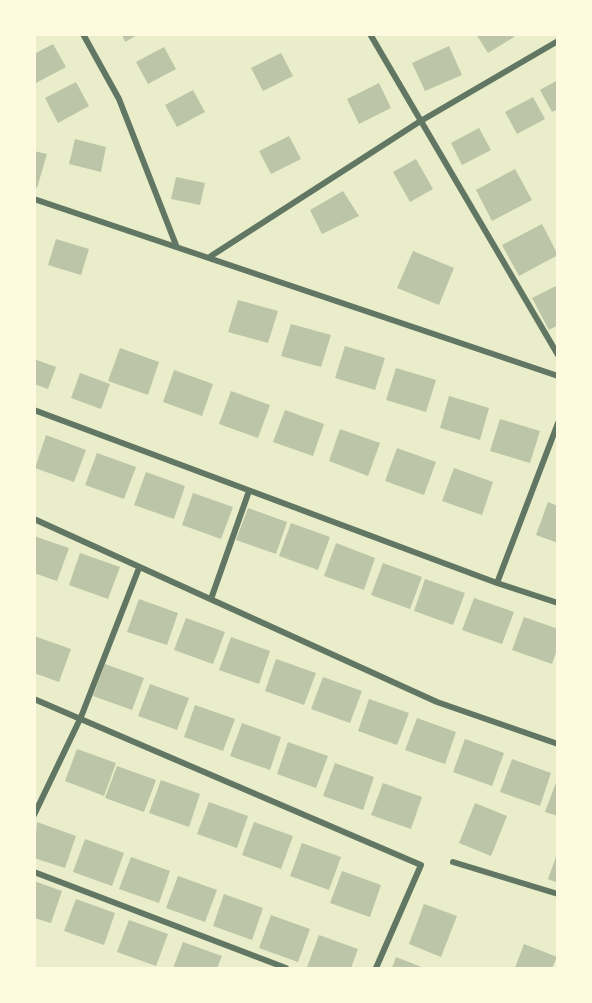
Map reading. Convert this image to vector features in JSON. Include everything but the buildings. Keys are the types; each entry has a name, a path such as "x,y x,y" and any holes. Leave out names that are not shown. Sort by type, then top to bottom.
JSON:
{"street":[{"path":"83,34 119,99 176,245"},
{"path":"370,34 419,122 558,355"},
{"path":"211,256 419,122 558,41"},
{"path":"34,199 211,256 558,376"},
{"path":"34,410 497,583 558,603"},
{"path":"497,583 558,423"},
{"path":"211,599 249,491"},
{"path":"34,519 437,702 558,744"},
{"path":"34,815 81,717 139,568"},
{"path":"34,699 81,717 421,865 376,969"},
{"path":"453,862 558,894"},
{"path":"34,872 286,969"}]}
